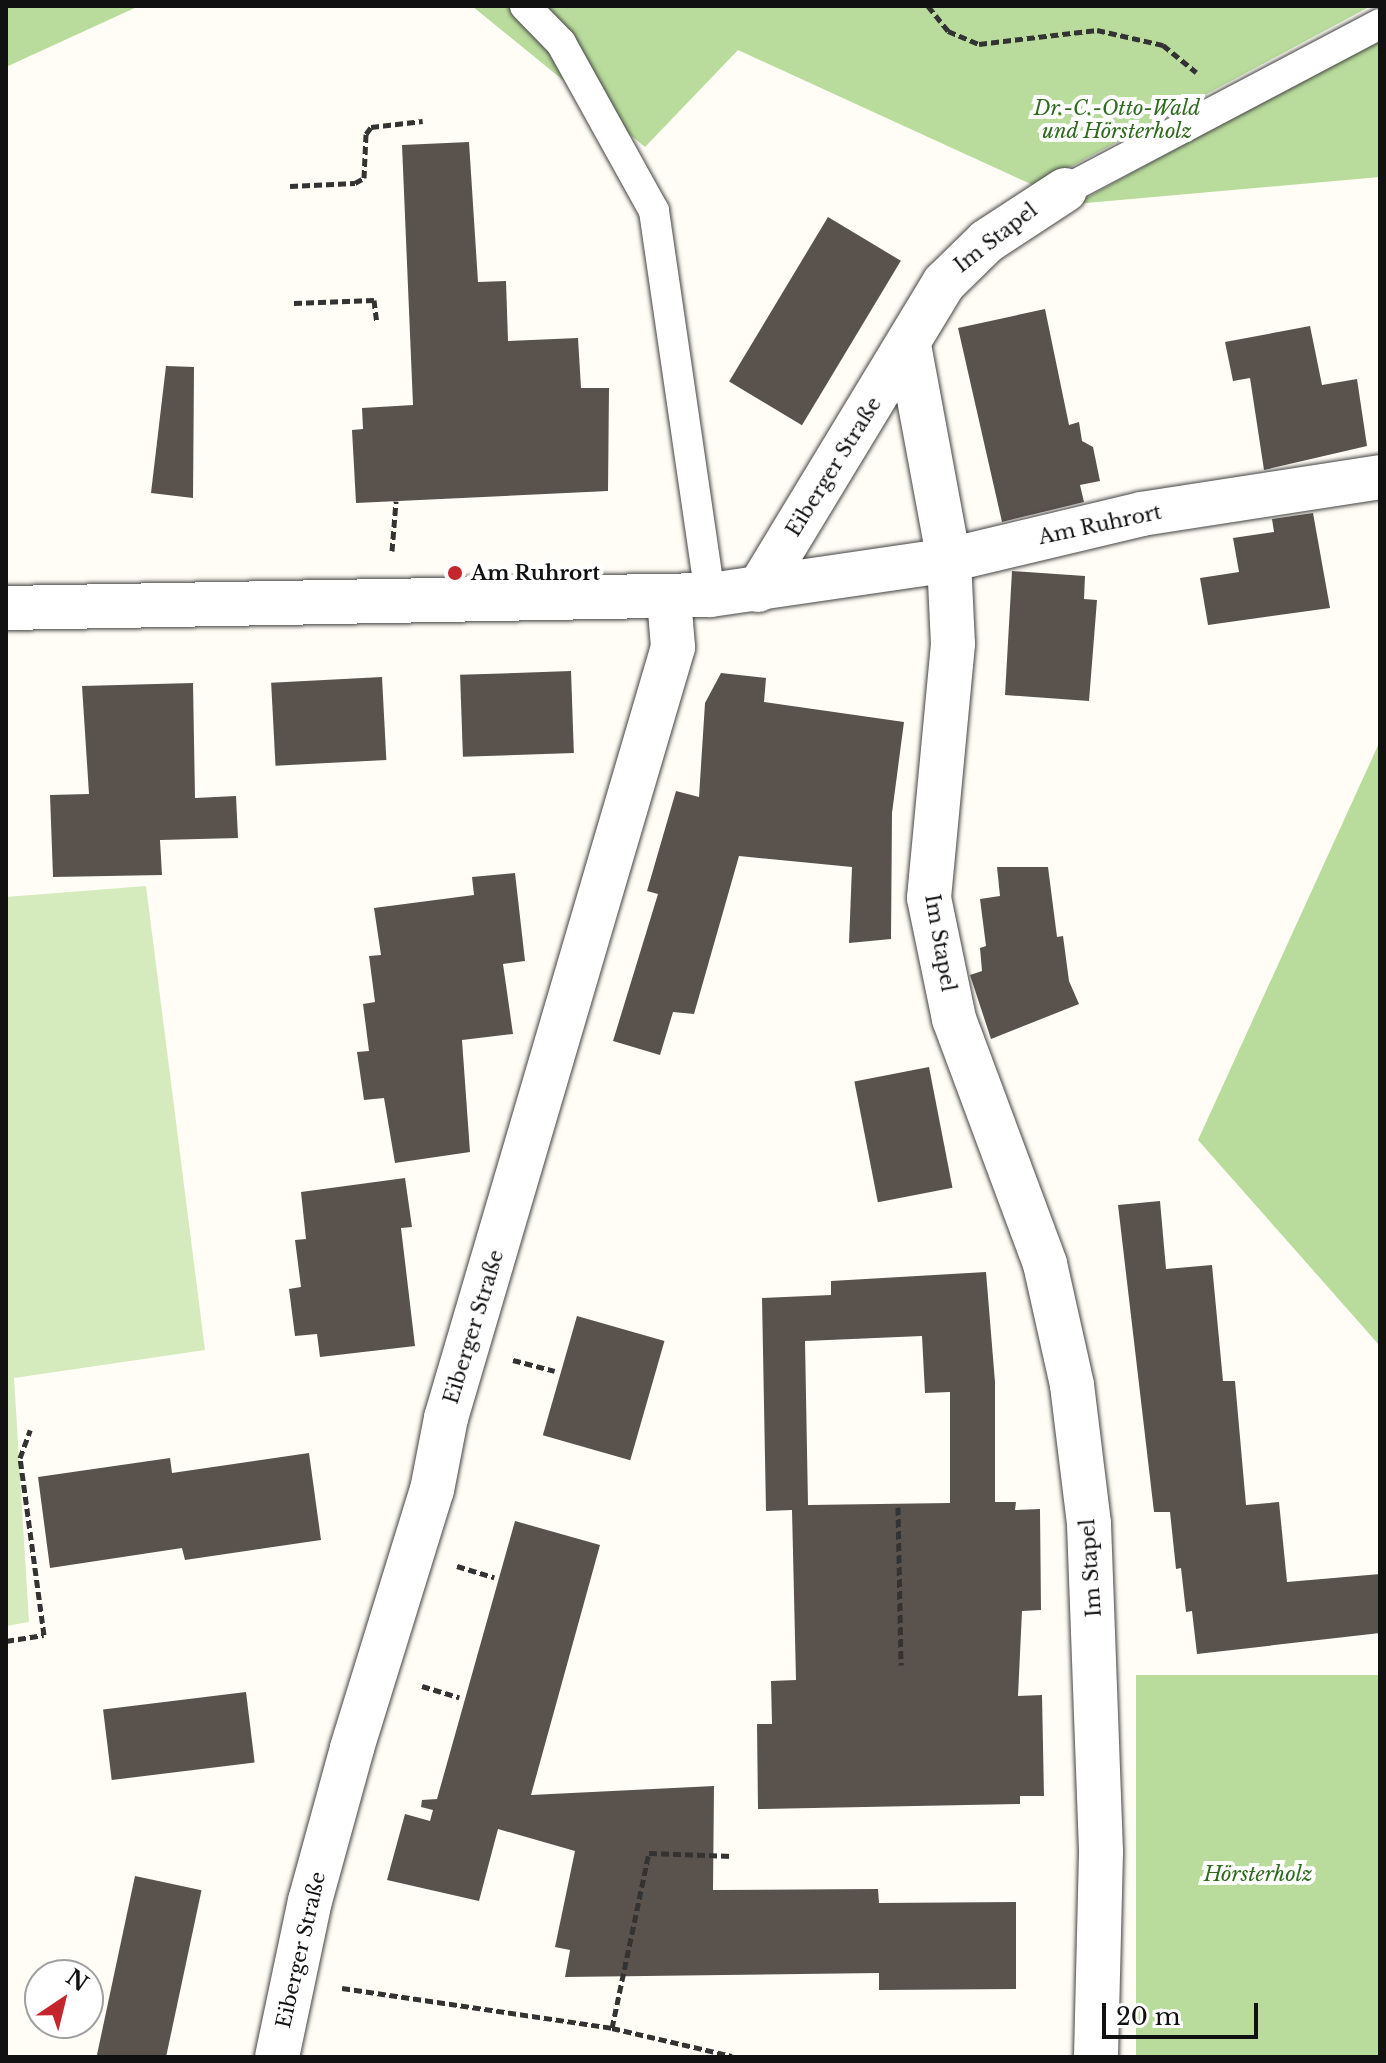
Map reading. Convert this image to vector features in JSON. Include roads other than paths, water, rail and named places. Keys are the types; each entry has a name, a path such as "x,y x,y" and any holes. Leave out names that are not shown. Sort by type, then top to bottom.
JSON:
{"street":[{"name":"Im Stapel","path":"1065,190 1026,211 966,258 944,283 909,345 949,560 953,644 929,898 954,1019 1045,1264 1072,1385 1089,1524 1098,1682 1096,2057"},
{"name":"Eiberger Straße","path":"758,590 909,345"},
{"name":"Am Ruhrort","path":"6,608 690,597 758,590 949,560 1142,514 1380,477"},
{"name":"Eiberger Straße","path":"277,2057 352,1748 432,1490 446,1418 690,597"}],"lane":[{"path":"525,6 561,43 654,211 690,597"},
{"name":"Im Stapel","path":"1065,190 1380,24"}],"place":[{"name":"Am Ruhrort","path":"455,573"}],"park label":[{"name":"Dr.-C.-Otto-Wald und Hörsterholz","path":"1117,120"},
{"name":"Hörsterholz","path":"1258,1874"}]}
